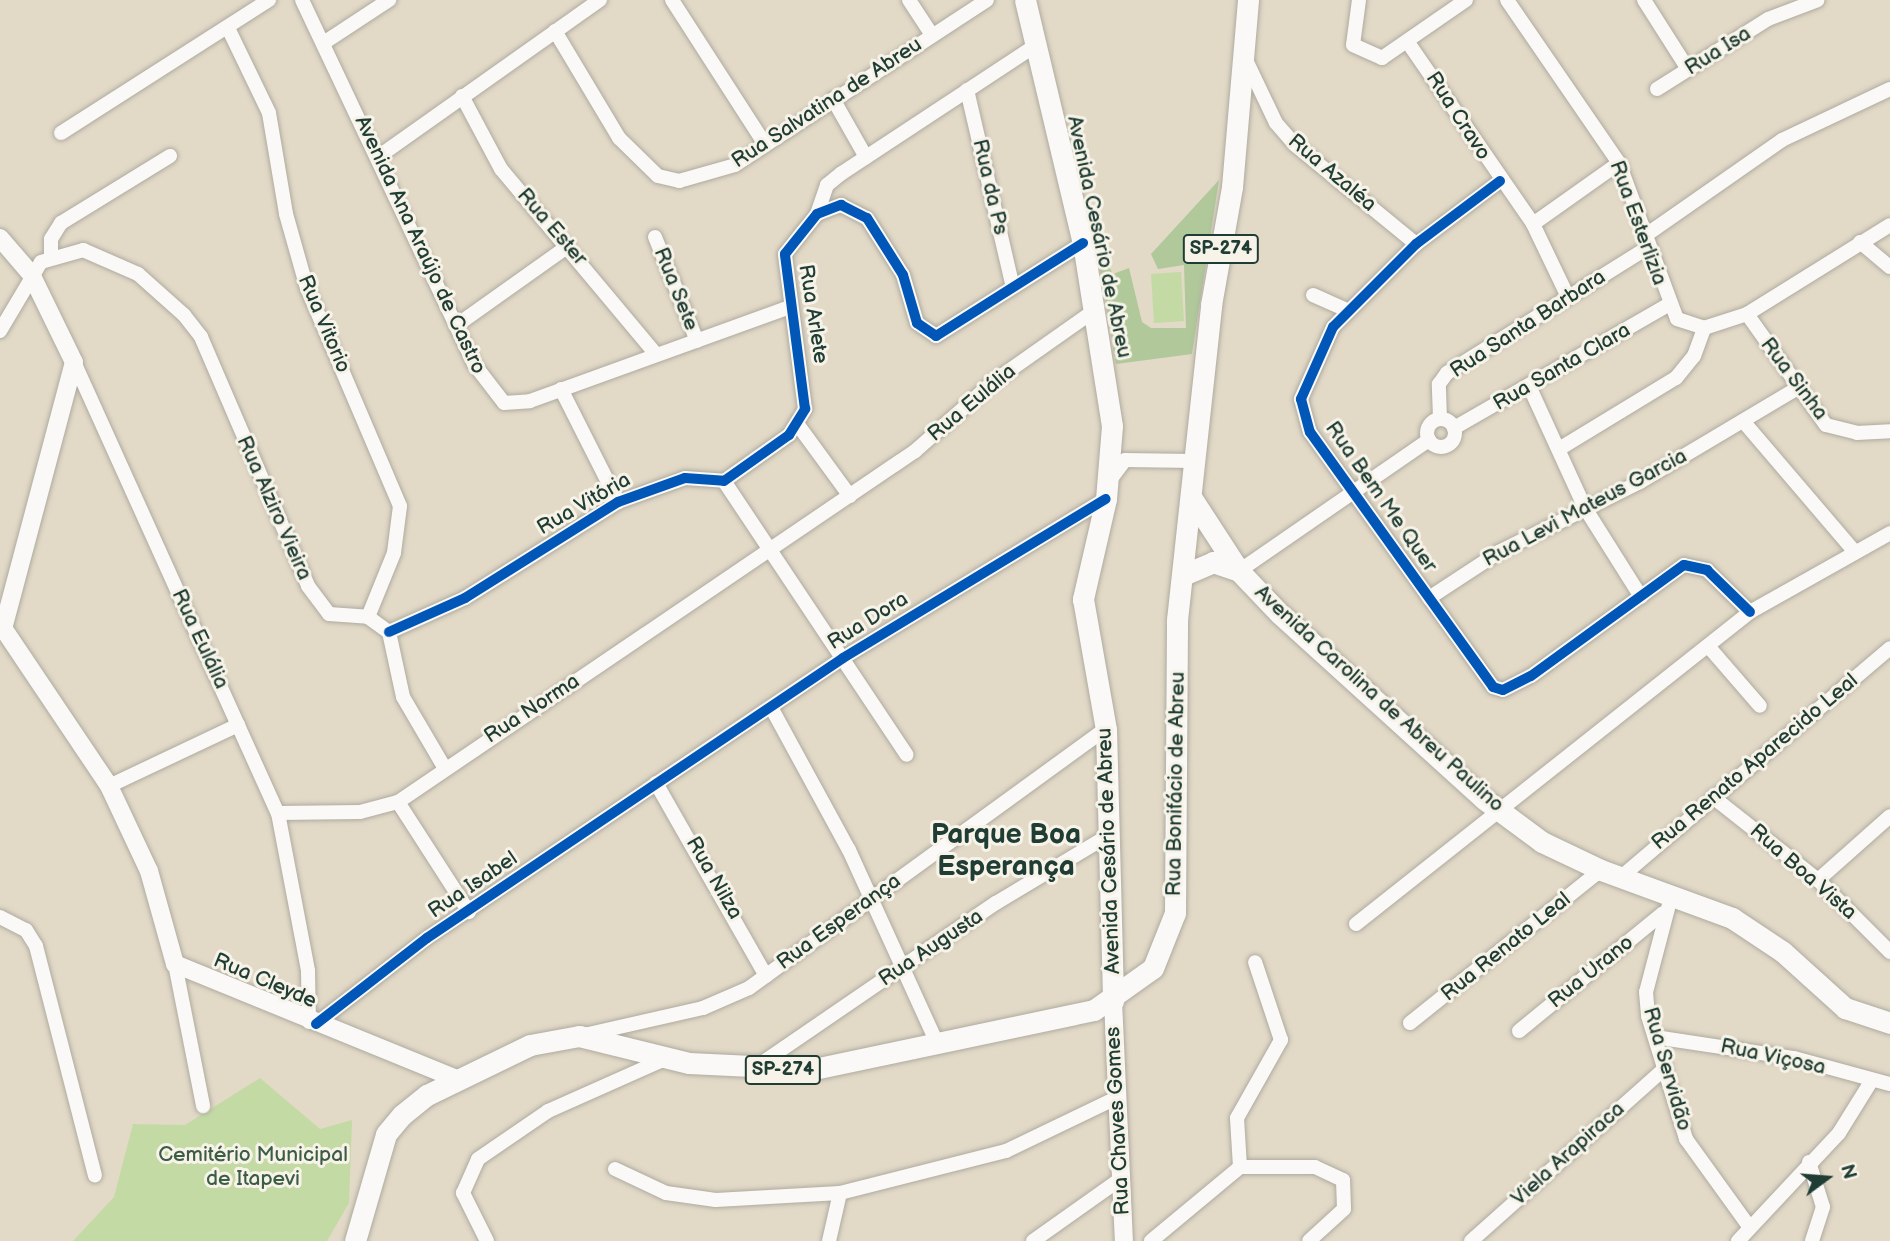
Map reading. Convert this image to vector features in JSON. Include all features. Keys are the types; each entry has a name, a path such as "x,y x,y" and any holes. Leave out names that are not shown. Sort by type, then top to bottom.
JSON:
{"main road":[{"name":"Avenida Cesário de Abreu","path":"1026,0 1083,243 1113,434 1107,492 1083,599 1106,729 1111,834 1113,1001"},
{"name":"SP-274","path":"1191,497 1232,187 1248,0"},
{"name":"Avenida Carolina de Abreu Paulino","path":"1191,497 1239,571 1497,808 1542,842 1621,877 1667,905 1750,928 1845,1008 1890,1023"},
{"name":"Rua Bonifácio de Abreu","path":"457,1079 530,1045 579,1036 667,1058 755,1068 846,1064 935,1039 1113,1001 1153,968 1175,913 1177,620 1191,497"},
{"path":"1183,575 1213,562 1239,571"},
{"name":"SP-274","path":"355,1241 386,1135 427,1095 457,1079"}],"street":[{"path":"61,133 269,0"},
{"name":"Avenida Ana Araújo de Castro","path":"302,0 325,42 484,382 504,403 530,401 654,352 697,341 790,307"},
{"path":"325,42 389,0"},
{"path":"378,157 600,0"},
{"path":"672,0 764,144"},
{"path":"909,0 932,34"},
{"name":"Rua Salvatina de Abreu","path":"555,31 619,138 658,176 678,181 717,173 987,0"},
{"path":"1359,0 1353,45 1374,58 1392,55 1466,0"},
{"name":"Rua Esterlizia","path":"1507,0 1619,163 1668,305 1677,319 1704,328"},
{"path":"1644,0 1688,69"},
{"name":"Rua Isa","path":"1657,89 1768,19 1818,0"},
{"name":"Rua Vitorio","path":"228,28 269,113 286,214 307,289 400,506 394,553 368,617"},
{"name":"Rua Arlete","path":"798,425 805,409 803,363 790,307 785,254 817,214 827,186 866,157 1038,44"},
{"name":"Rua Cravo","path":"1409,44 1500,181 1533,224 1568,297"},
{"name":"Rua Azaléa","path":"1244,54 1288,137 1416,244"},
{"name":"Rua Santa Barbara","path":"1440,419 1439,384 1447,373 1568,297 1783,140 1890,89"},
{"name":"Rua da Ps","path":"967,90 1012,283"},
{"name":"Rua Ester","path":"462,96 501,169 654,352"},
{"path":"833,99 866,157"},
{"path":"0,331 31,274 51,258 51,239 61,223 170,156"},
{"path":"1533,224 1619,163"},
{"name":"Rua Bem Me Quer","path":"1500,181 1416,244 1346,310 1322,342 1301,400 1310,432 1357,490 1429,598 1493,687 1503,690 1523,681 1641,597"},
{"path":"817,214 841,205 880,232 924,333 936,336 1012,283 1083,243"},
{"path":"1559,449 1676,377 1694,356 1704,328 1747,314 1890,225"},
{"name":"Rua Sete","path":"655,237 697,341"},
{"name":"Rua Eulália","path":"0,238 31,274 74,362 278,813 307,971 313,1023"},
{"path":"1860,242 1890,267"},
{"path":"457,325 568,246"},
{"name":"Rua Alziro Vieira","path":"51,258 83,250 115,260 162,292 201,337 308,586 329,614 368,617"},
{"path":"1313,295 1346,310"},
{"name":"Rua Santa Clara","path":"1429,440 1449,445 1454,428 1530,388 1668,305"},
{"name":"Rua Eulália","path":"768,550 850,496 1095,310"},
{"name":"Rua Sinha","path":"1747,314 1796,390 1839,431 1890,431"},
{"path":"74,362 1,626 109,786 149,871 175,964 203,1106"},
{"path":"561,388 618,502"},
{"path":"1530,388 1585,508 1641,597 1684,565 1697,565 1750,612"},
{"name":"Rua Levi Mateus Garcia","path":"1429,598 1499,552 1585,508 1796,390"},
{"path":"1239,571 1429,440 1429,427 1440,419 1454,428"},
{"path":"1744,421 1854,551"},
{"path":"850,496 798,425 724,481 907,755"},
{"path":"1113,434 1125,460"},
{"path":"1125,460 1194,461"},
{"path":"1107,492 1125,460"},
{"name":"Rua Vitória","path":"389,632 465,598 618,502 685,478 724,481"},
{"name":"Rua Dora","path":"656,783 772,709 843,659 1107,492"},
{"path":"1356,924 1497,808 1750,612 1890,533"},
{"name":"Rua Norma","path":"278,813 360,812 398,802 444,767 768,550"},
{"path":"368,617 389,632 403,697 444,767"},
{"path":"1708,646 1760,706"},
{"name":"Rua Renato Aparecido Leal","path":"1621,877 1890,648"},
{"path":"772,709 871,897 905,966 935,1039"},
{"path":"109,786 238,725"},
{"name":"Rua Esperança","path":"579,1036 702,1009 766,976 871,897 1106,729"},
{"name":"Rua Isabel","path":"313,1023 346,995 656,783"},
{"name":"Rua Nilza","path":"656,783 766,976"},
{"name":"Rua Boa Vista","path":"1713,797 1818,880 1890,951"},
{"path":"398,802 469,912"},
{"path":"1818,880 1890,816"},
{"name":"Rua Augusta","path":"755,1068 905,966 1111,834"},
{"name":"Rua Renato Leal","path":"1410,1023 1601,870"},
{"name":"Rua Urano","path":"1519,1031 1667,905"},
{"name":"Rua Servidão","path":"1667,905 1646,992 1655,1037 1686,1139 1748,1224"},
{"path":"0,918 26,930 36,946 96,1176"},
{"path":"1240,1167 1237,1118 1281,1040 1255,962"},
{"name":"Rua Cleyde","path":"175,964 313,1023 457,1079"},
{"name":"Rua Chaves Gomes","path":"1113,1001 1114,1099 1125,1241"},
{"name":"Rua Viçosa","path":"1655,1037 1794,1058 1890,1084"},
{"path":"487,1241 463,1193 478,1159 548,1111 667,1058"},
{"name":"Viela Arapiraca","path":"1471,1241 1665,1068"},
{"path":"1738,1241 1748,1224 1839,1133 1872,1080"},
{"path":"614,1168 666,1192 716,1200 840,1193 1006,1152 1114,1099"},
{"path":"1809,1162 1823,1206 1812,1241"},
{"path":"1151,1241 1240,1167 1315,1167 1343,1180 1344,1209 1309,1241"},
{"path":"1034,1241 1119,1180"},
{"path":"829,1241 840,1193"}],"green space":[{"path":"1219,180 1192,354 1116,364 1096,243 1113,274 1129,268 1142,322 1151,328 1186,328 1184,265 1158,269 1151,254"},
{"path":"1181,272 1184,321 1154,323 1151,274"},
{"name":"Cemitério Municipal de Itapevi","path":"260,1078 320,1129 352,1120 349,1203 327,1241 73,1241 114,1197 133,1124 185,1125"}],"cycle path":[{"path":"1500,181 1416,244 1333,327 1301,399 1310,432 1493,687 1503,690 1531,676 1684,565 1707,570 1750,612"},
{"path":"389,632 465,598 618,502 685,478 724,481 789,435 805,409 785,254 817,214 841,205 867,218 903,275 917,323 936,336 1083,243"},
{"path":"316,1024 427,938 843,658 1106,499"}],"district":[{"name":"Parque Boa Esperança","path":"1006,851"}]}
